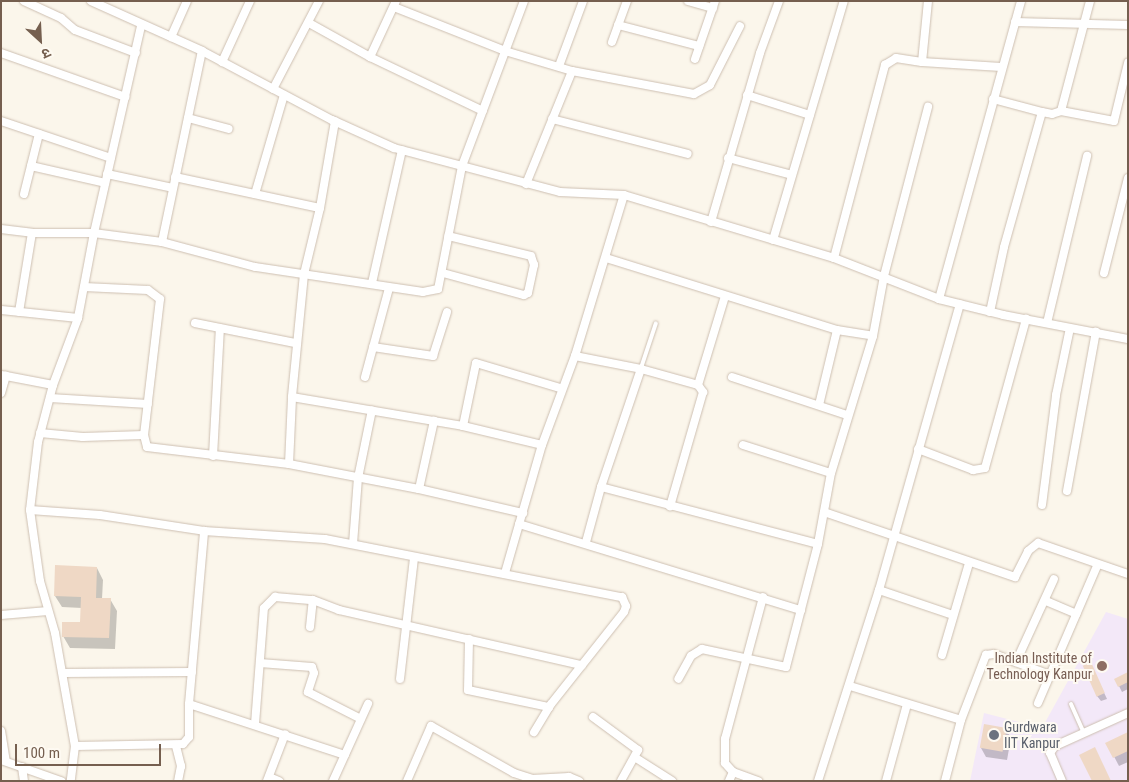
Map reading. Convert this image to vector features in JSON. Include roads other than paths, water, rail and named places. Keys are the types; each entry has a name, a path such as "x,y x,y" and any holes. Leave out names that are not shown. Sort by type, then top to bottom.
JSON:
{"street":[{"path":"24,1 61,18 75,30 136,53"},
{"path":"91,1 141,26 202,50 335,121 402,150 560,192 624,195 834,258 939,298 990,312 1128,339"},
{"path":"171,37 187,1"},
{"path":"222,62 250,1"},
{"path":"273,89 309,23 318,1"},
{"path":"1,229 32,233 94,233 162,242 255,267 372,283 389,288 432,291 441,285 448,236 462,166 524,1"},
{"path":"559,66 583,1"},
{"path":"612,42 627,1"},
{"path":"688,1 714,5 694,59"},
{"path":"712,222 728,158 747,95 779,1"},
{"path":"773,240 844,1"},
{"path":"922,62 928,1"},
{"path":"939,298 1001,67 1021,1"},
{"path":"1060,111 1090,1"},
{"path":"370,57 395,4 505,50 572,71 697,94 710,85 740,26"},
{"path":"1015,22 1128,25"},
{"path":"309,23 370,57 483,111"},
{"path":"618,25 699,46"},
{"path":"71,781 75,746 63,673 40,581 30,510 40,433 53,385 78,318 94,233 141,26"},
{"path":"162,242 202,50"},
{"path":"1,52 125,97"},
{"path":"834,258 885,65 896,58 922,62 1001,67"},
{"path":"993,99 1042,112 1060,111 1114,121 1128,63"},
{"path":"526,184 572,71"},
{"path":"255,194 284,95"},
{"path":"747,95 810,115"},
{"path":"678,679 697,649 786,666 818,544 831,473 847,414 873,336 884,276 928,107"},
{"path":"990,312 1004,246 1042,112"},
{"path":"188,118 229,129"},
{"path":"552,119 688,154"},
{"path":"1,121 111,158"},
{"path":"289,464 295,343 304,274 320,208 335,121"},
{"path":"24,194 39,134"},
{"path":"372,283 402,150"},
{"path":"1047,323 1087,156"},
{"path":"728,158 792,175"},
{"path":"31,166 105,183"},
{"path":"107,174 173,188"},
{"path":"175,177 320,208"},
{"path":"1104,273 1128,178"},
{"path":"506,574 542,445 560,388 575,356 624,195"},
{"path":"19,312 32,233"},
{"path":"443,273 524,295 528,293 534,265 531,256 448,236"},
{"path":"606,258 837,330 873,336"},
{"path":"84,287 148,290 160,299 144,435 147,447 289,464 419,489 523,513"},
{"path":"366,377 389,288"},
{"path":"698,385 725,296"},
{"path":"818,781 850,686 879,590 960,304"},
{"path":"1,310 78,318"},
{"path":"373,347 433,356 437,351 447,312"},
{"path":"918,448 973,470 986,468 1026,319"},
{"path":"195,323 295,343"},
{"path":"213,456 220,328"},
{"path":"1042,505 1056,395 1070,328"},
{"path":"819,405 837,330"},
{"path":"1067,491 1096,332"},
{"path":"575,356 641,369 698,385 702,388 702,397 670,506"},
{"path":"463,426 476,363 560,388"},
{"path":"586,542 601,487 641,369"},
{"path":"1,393 4,375 53,385"},
{"path":"732,376 847,414"},
{"path":"292,397 463,426 542,445"},
{"path":"50,398 148,404"},
{"path":"353,544 358,478 372,410"},
{"path":"419,489 434,421"},
{"path":"40,433 83,437 144,435"},
{"path":"743,445 831,473"},
{"path":"601,487 818,544"},
{"path":"30,510 100,515 204,531 325,539 624,599 624,612 549,707 534,732"},
{"path":"824,512 894,533 968,563 1015,577 1028,551 1038,543 1128,574"},
{"path":"519,524 586,542 801,610"},
{"path":"75,746 176,746 183,744 189,737 189,704 204,531"},
{"path":"400,679 414,558"},
{"path":"942,655 968,563"},
{"path":"1038,703 1098,564"},
{"path":"1016,662 1046,601 1054,579"},
{"path":"879,590 953,616"},
{"path":"255,724 263,616 267,603 282,596 313,600 339,610 582,665"},
{"path":"758,781 733,772 726,764 725,740 763,597"},
{"path":"310,627 313,600"},
{"path":"1046,601 1076,614"},
{"path":"1,615 48,611"},
{"path":"469,639 468,690 549,707"},
{"path":"945,781 961,720 986,655 994,654 1050,675"},
{"path":"260,663 312,667 314,673 308,692 361,719"},
{"path":"63,673 192,672"},
{"path":"850,686 961,720"},
{"path":"189,704 345,755"},
{"path":"333,781 368,704"},
{"path":"886,781 907,704"},
{"path":"1062,781 1050,753 1055,746 1128,713"},
{"path":"593,717 634,745 638,750 636,758 621,781"},
{"path":"407,781 431,726 514,773 532,778 569,777 579,781"},
{"path":"1,731 4,760 61,781"},
{"path":"279,781 268,779 285,734"},
{"path":"176,746 182,766 178,781"},
{"path":"636,758 672,781"},
{"path":"22,767 24,781"},
{"path":"729,781 733,772"}],"lane":[{"path":"641,369 656,323"},
{"path":"1071,704 1084,732"}],"place":[{"name":"Indian Institute of Technology Kanpur","path":"1102,666"},
{"name":"Gurdwara IIT Kanpur","path":"994,735"}]}
